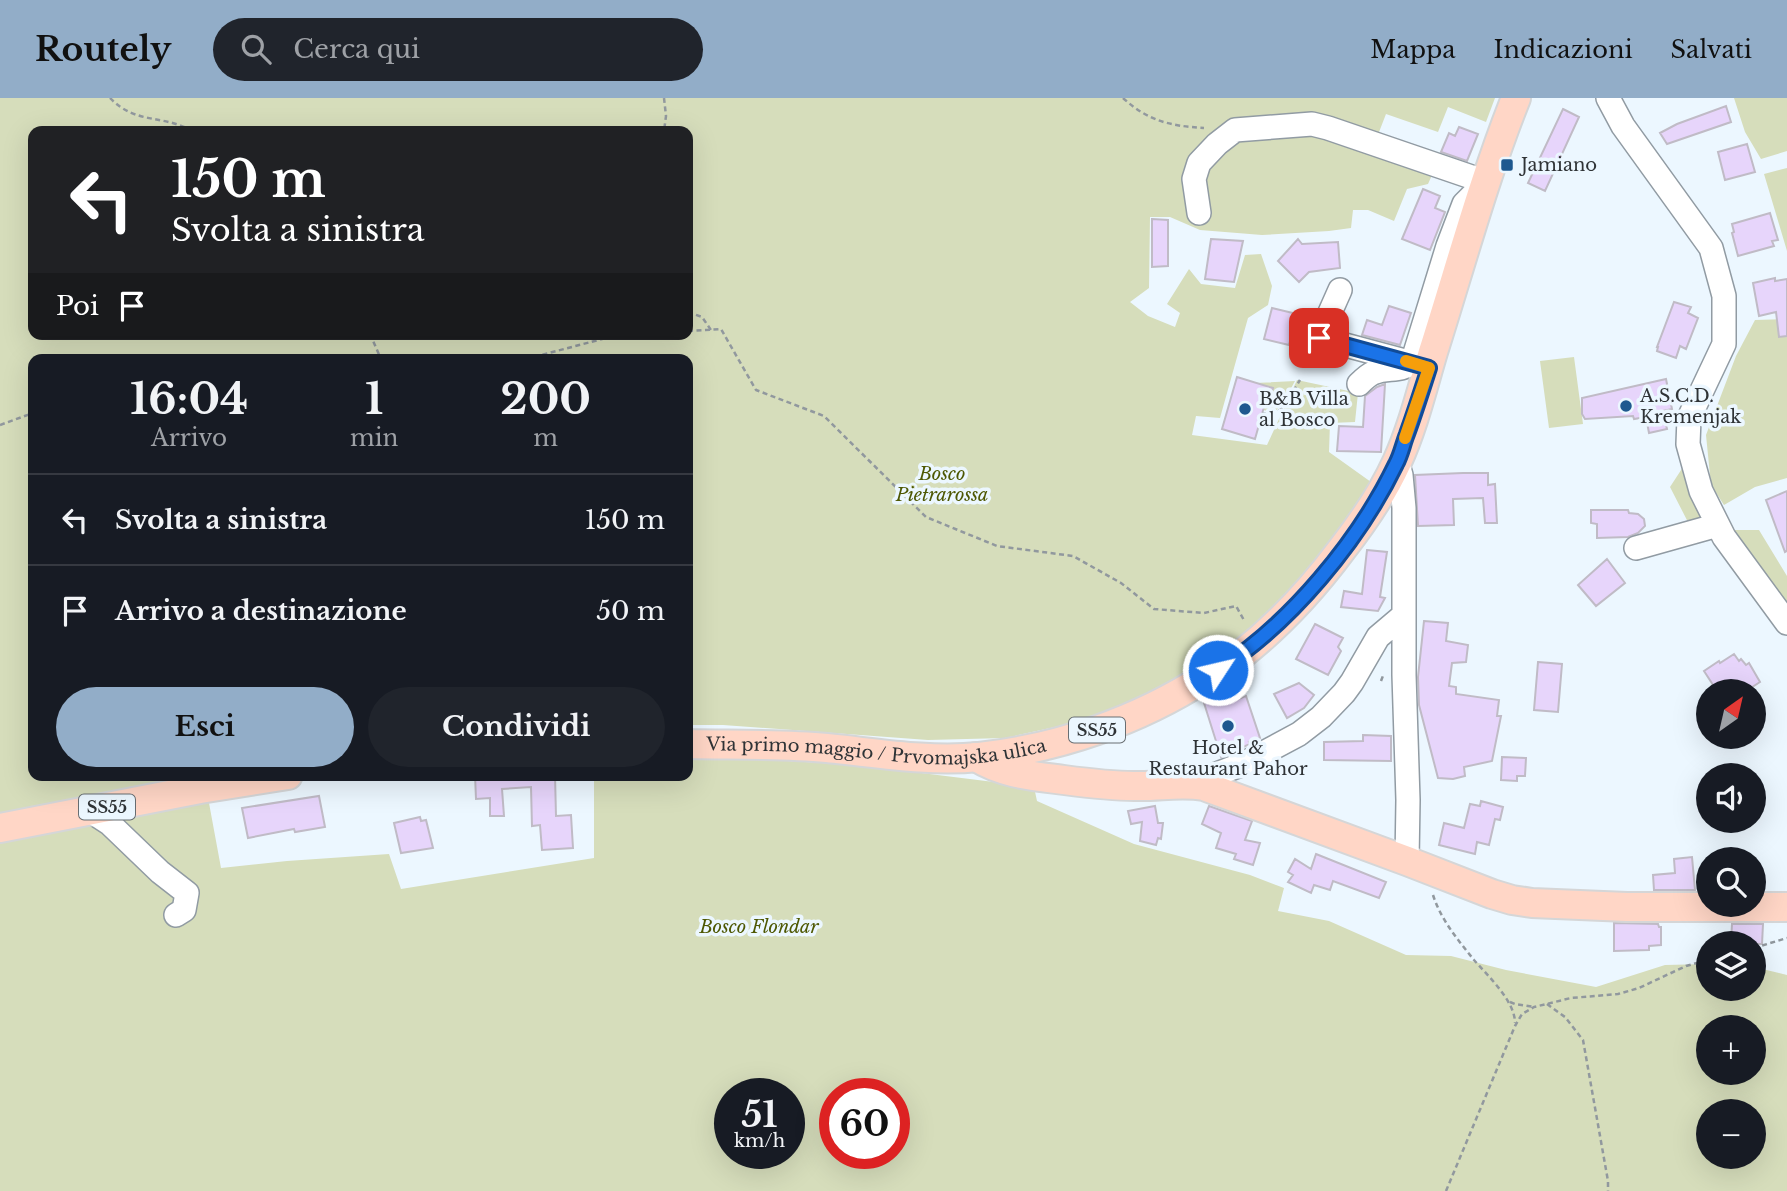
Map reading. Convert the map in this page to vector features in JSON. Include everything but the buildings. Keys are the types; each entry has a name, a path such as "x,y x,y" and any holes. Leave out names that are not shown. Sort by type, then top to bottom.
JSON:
{"main road":[{"name":"Via primo maggio / Prvomajska ulica","path":"693,744 824,748 915,757 976,757 1048,745 1113,725 1176,696 1239,656 1301,600 1330,566 1363,522 1397,462 1420,365 1516,98"},
{"path":"976,757 1014,774 1134,786 1188,783 1204,786 1492,894 1532,903 1627,907 1787,907"},
{"name":"SS55","path":"0,828 250,781"}],"street":[{"path":"1608,98 1623,126 1711,248 1724,296 1724,344 1689,418 1688,444 1701,491 1724,537 1787,623"},
{"path":"1199,213 1194,179 1199,163 1235,130 1312,124 1486,182"},
{"path":"1340,290 1315,346 1420,365"},
{"path":"1359,384 1370,373 1420,365"},
{"path":"1397,462 1405,508 1407,861"},
{"path":"1636,548 1718,526"},
{"path":"1204,786 1209,777 1243,764 1299,734 1321,717 1345,693 1378,637 1404,615"},
{"path":"89,810 109,823 160,872 187,893 184,910 176,915"}],"path":[{"path":"110,98 129,113 183,126"},
{"path":"664,98 665,126"},
{"path":"1123,98 1150,118 1171,125 1235,130"},
{"path":"693,314 702,317 710,330"},
{"path":"693,331 721,329 756,390 824,416 926,517 997,546 1073,556 1121,583 1154,609 1204,613 1236,606 1256,642"},
{"path":"545,354 598,340"},
{"path":"1262,413 1276,413 1289,400 1300,380"},
{"path":"0,425 28,415"},
{"path":"1352,682 1376,680 1404,688"},
{"path":"1433,871 1433,897 1441,915 1508,1000 1515,1017 1515,1026"},
{"path":"1766,944 1787,938"},
{"path":"1446,1191 1522,1014 1534,1007 1571,998 1618,994 1639,988 1696,963"},
{"path":"1508,1000 1534,1007"},
{"path":"1547,1004 1565,1017 1583,1040 1608,1191"}],"green space":[{"name":"Bosco Pietrarossa","path":"0,98 1495,98 1486,122 1448,107 1438,132 1386,114 1374,145 1436,166 1428,184 1407,189 1394,221 1368,210 1353,210 1351,228 1262,235 1200,230 1170,217 1150,217 1149,288 1130,302 1148,316 1175,327 1180,313 1167,304 1189,269 1201,284 1235,288 1245,255 1261,254 1272,286 1268,305 1248,318 1220,418 1196,416 1192,435 1267,445 1297,380 1358,393 1355,422 1330,423 1329,452 1371,482 1355,512 1329,550 1241,641 1189,678 1087,720 1005,738 928,740 693,725 693,354 28,354 28,781 169,781 0,818"},
{"path":"1734,98 1787,98 1787,151 1761,159 1745,132"},
{"path":"1787,168 1787,251 1764,174"},
{"path":"1787,319 1787,478 1755,487 1724,505 1711,485 1706,435 1736,356 1755,320"},
{"path":"1574,357 1583,424 1549,428 1540,361"},
{"path":"1295,381 1282,405 1274,412 1263,410 1268,407 1273,389 1255,383"},
{"path":"1685,464 1714,517 1690,526 1670,487"},
{"path":"1729,530 1759,530 1787,576 1787,604"},
{"name":"Bosco Flondar","path":"737,758 857,765 1034,787 1037,801 1134,844 1250,875 1284,888 1278,911 1329,921 1406,955 1451,956 1506,970 1596,987 1665,965 1696,964 1696,1001 1766,1001 1766,970 1787,975 1787,1191 0,1191 0,839 209,803 221,868 389,854 401,889 594,858 594,781 693,781 693,759"}],"slow traffic":[{"path":"1405,438 1429,368 1406,361"}],"place":[{"name":"Jamiano","path":"1507,165"},
{"name":"A.S.C.D. Kremenjak","path":"1626,406"},
{"name":"B&B Villa al Bosco","path":"1245,409"},
{"name":"Hotel & Restaurant Pahor","path":"1228,726"}],"route":[{"path":"1218,670 1256,642 1301,600 1363,522 1397,462 1429,368 1319,338"}]}
